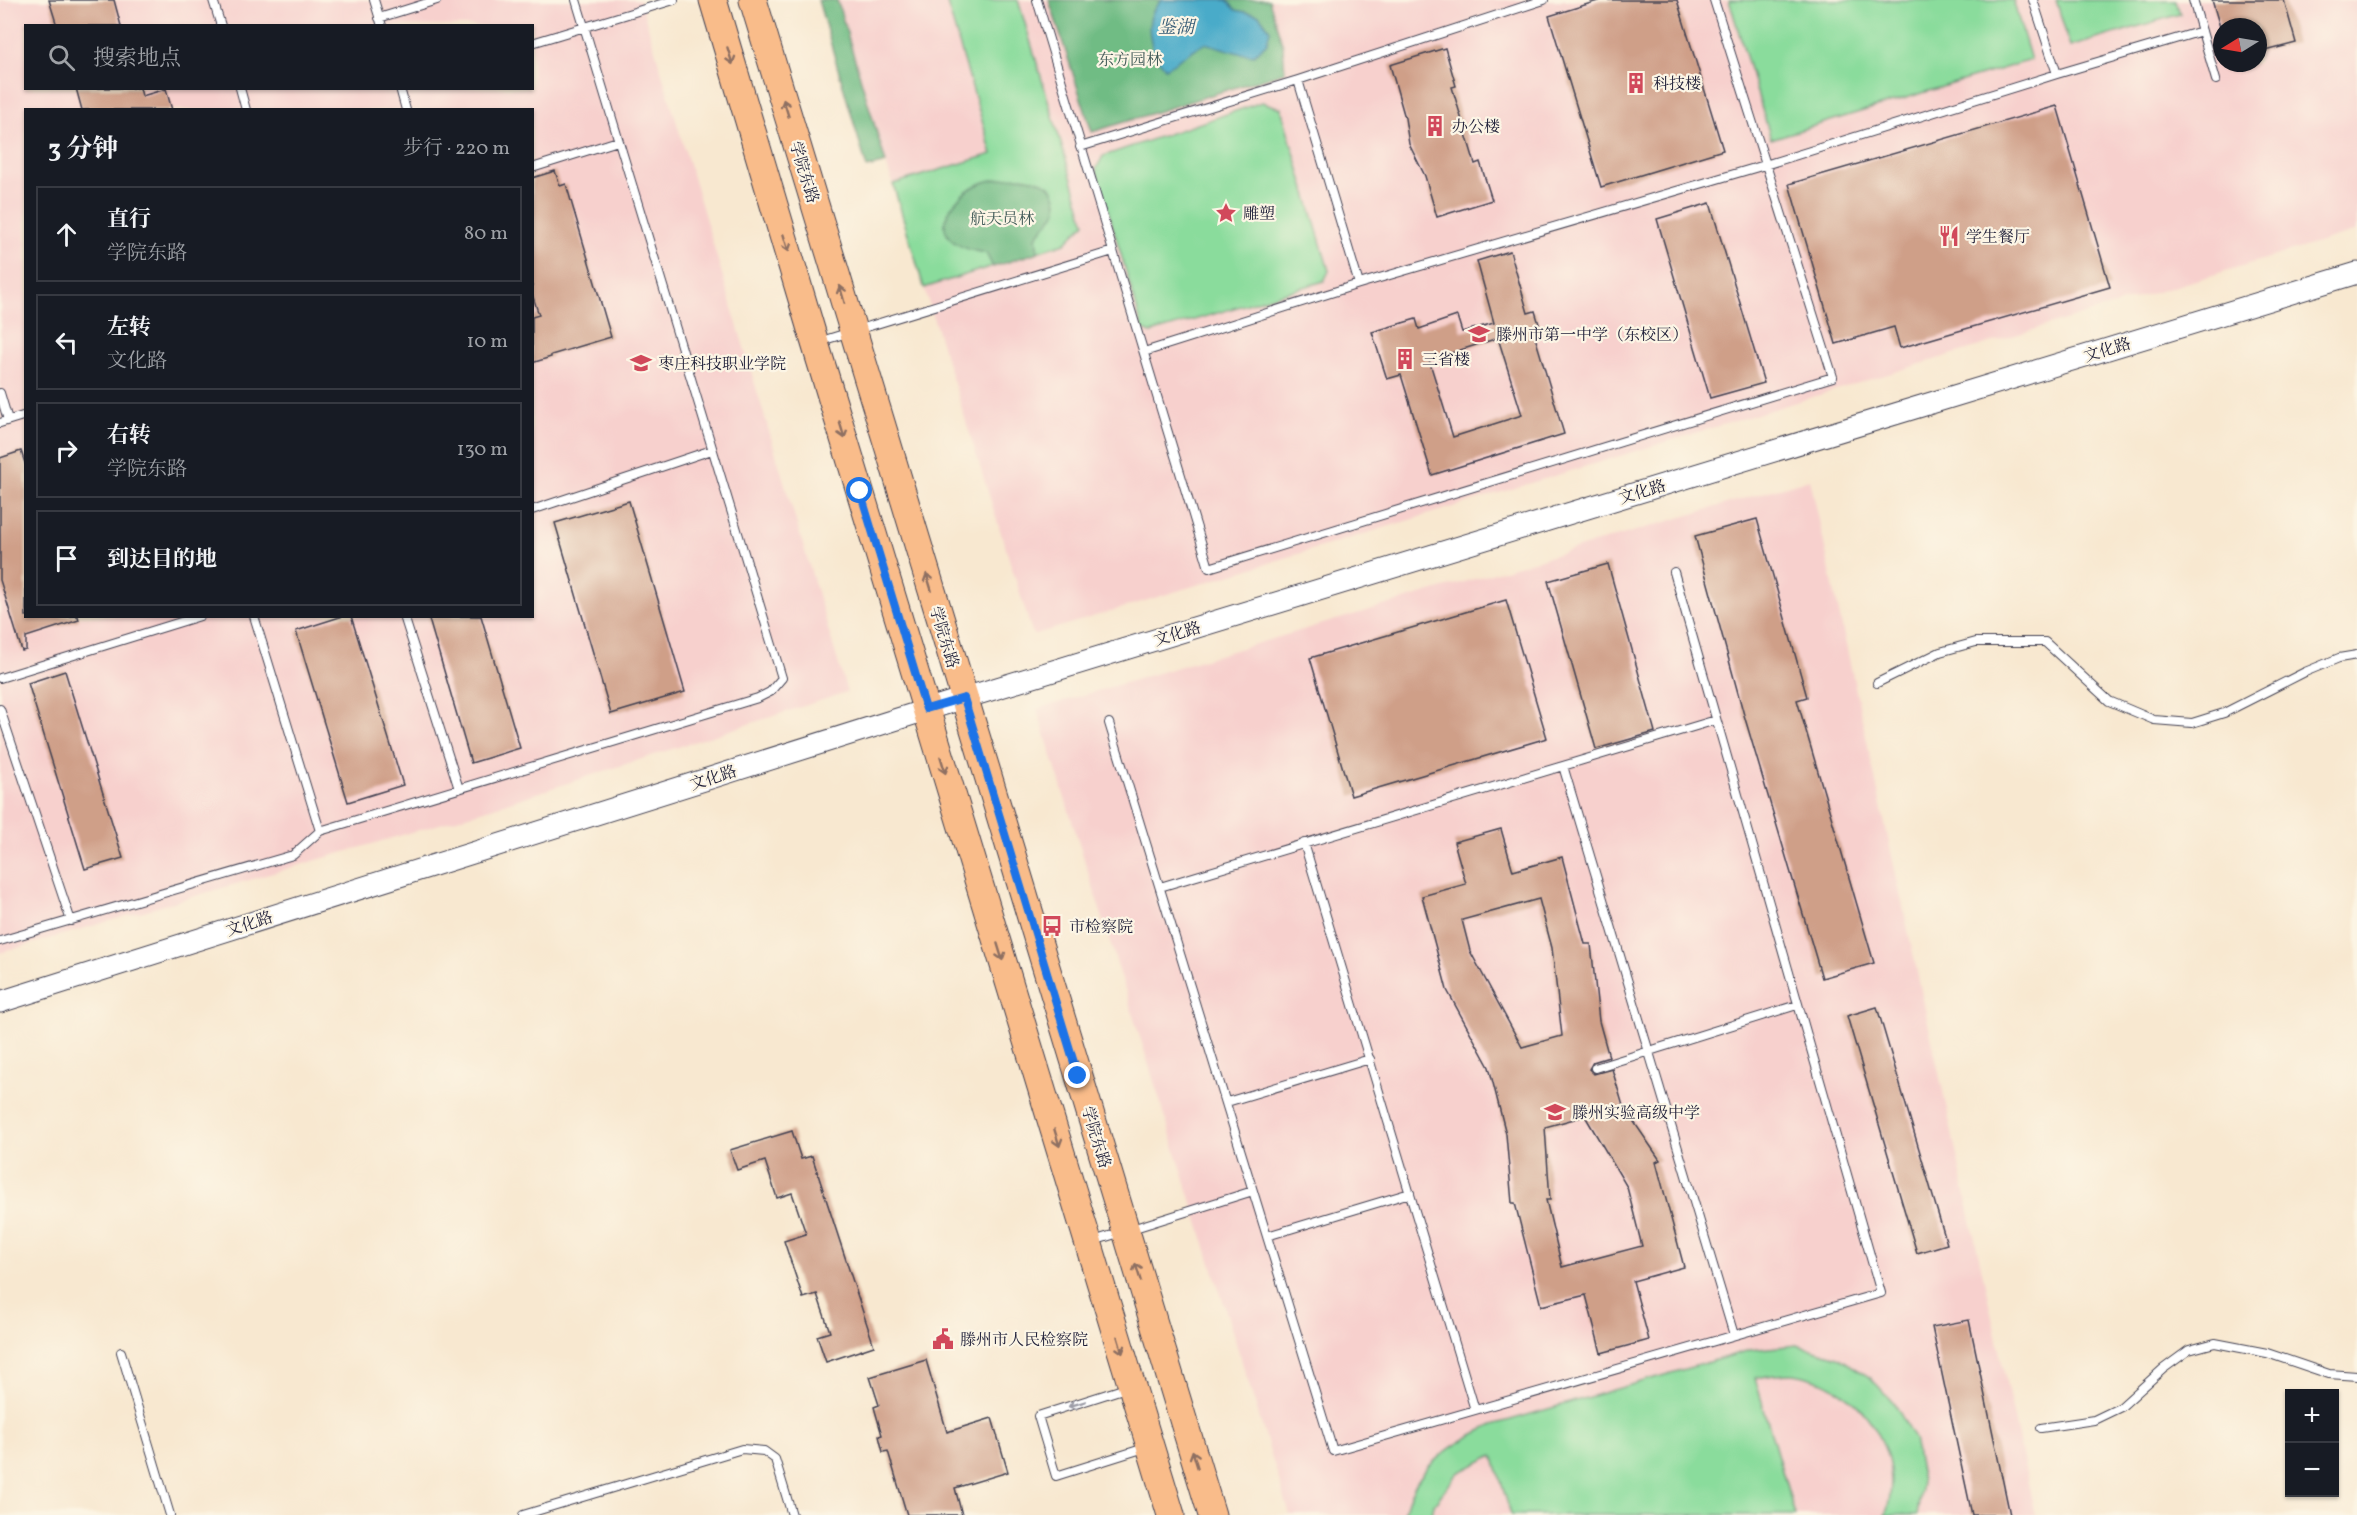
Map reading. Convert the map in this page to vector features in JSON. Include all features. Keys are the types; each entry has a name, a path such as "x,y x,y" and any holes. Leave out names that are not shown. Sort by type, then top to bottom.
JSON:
{"main road":[{"path":"714,0 815,343 1171,1515"},
{"name":"学院东路","path":"753,0 1212,1515"}],"street":[{"name":"文化路","path":"0,1002 926,709 2357,273"}],"lane":[{"path":"213,0 220,24"},
{"path":"374,0 381,22 437,0"},
{"path":"0,942 293,855 321,831 758,698 770,692 782,678 576,0"},
{"path":"534,42 674,0"},
{"path":"1037,0 1209,568 1833,377 1714,0"},
{"path":"1080,147 1298,80 1544,0"},
{"path":"2033,0 2057,74"},
{"path":"2193,0 2216,80"},
{"path":"1144,352 1359,284 1765,165 2202,31"},
{"path":"1298,80 1359,284"},
{"path":"241,90 245,108"},
{"path":"401,90 405,108"},
{"path":"534,167 618,141"},
{"path":"815,343 1113,251"},
{"path":"0,393 4,422 24,416"},
{"path":"534,509 712,450"},
{"path":"1109,723 1333,1451 1881,1293 1674,572"},
{"path":"0,678 194,618"},
{"path":"255,618 321,831"},
{"path":"405,618 459,789"},
{"path":"1877,683 1940,652 1976,642 2044,642 2109,701 2154,720 2192,723 2224,713 2314,668 2339,658 2357,655"},
{"path":"0,709 71,921"},
{"path":"1160,887 1716,720"},
{"path":"1563,766 1647,1052 1734,1335"},
{"path":"1304,843 1475,1410"},
{"path":"1595,1068 1797,1005"},
{"path":"1227,1102 1370,1059"},
{"path":"1089,1243 1253,1191"},
{"path":"1267,1236 1410,1193"},
{"path":"2041,1428 2094,1420 2121,1407 2163,1369 2189,1350 2215,1343 2266,1353 2330,1374 2357,1376"},
{"path":"121,1352 170,1515"},
{"path":"1132,1386 1038,1416 1056,1476 1151,1447"},
{"path":"523,1515 742,1449 764,1451 775,1459 792,1515"}],"shaded area":[{"name":"枣庄科技职业学院","path":"0,0 640,0 847,692 457,819 0,953"},
{"name":"滕州市第一中学（东校区）","path":"837,0 2357,0 2357,231 1033,635 924,288"},
{"name":"滕州实验高级中学","path":"1810,479 2035,1515 1290,1515 1037,709"}],"green space":[{"path":"818,0 837,0 886,163 867,168"},
{"path":"946,0 1018,0 1085,223 1065,243 924,288 893,184 992,154"},
{"name":"东方园林","path":"1049,0 1269,0 1283,46 1285,72 1092,132"},
{"path":"1729,0 2013,0 2031,60 1771,139"},
{"path":"2056,0 2176,0 2180,14 2070,47"},
{"path":"1262,102 1281,108 1329,271 1324,281 1151,333 1143,330 1096,169 1103,156"},
{"name":"航天员林","path":"1023,177 1045,183 1053,190 1057,202 1057,211 1036,237 1038,252 993,267 986,253 962,247 948,236 945,227 949,210 962,195 994,179"},
{"path":"1797,1345 1838,1357 1871,1378 1896,1406 1914,1439 1922,1482 1917,1515 1885,1515 1890,1494 1890,1473 1886,1452 1878,1433 1866,1415 1851,1399 1833,1387 1814,1379 1792,1374 1755,1378 1795,1515 1511,1515 1493,1455 1458,1473 1434,1504 1432,1515 1404,1515 1416,1484 1436,1459 1463,1440 1493,1425 1750,1350"}],"water":[{"name":"鉴湖","path":"1162,0 1227,0 1236,10 1259,15 1270,30 1267,43 1254,55 1205,43 1165,68 1159,61 1151,43 1150,34 1151,16 1155,7"}],"building":[{"path":"49,0 114,0 120,24 56,24"},
{"name":"科技楼","path":"1601,0 1677,0 1723,150 1601,187 1549,16"},
{"path":"2212,0 2284,0 2296,43 2267,51 2267,18 2217,18"},
{"name":"办公楼","path":"1445,48 1456,86 1452,87 1475,164 1480,162 1492,200 1437,217 1425,176 1409,144 1405,118 1390,65"},
{"path":"77,90 140,90 142,96 166,90 171,108 81,108"},
{"name":"学生餐厅","path":"2057,106 2110,287 1900,348 1894,327 1836,344 1789,184"},
{"path":"555,171 560,186 566,184 611,337 534,362 534,316 539,315 534,300 534,177"},
{"path":"1710,203 1764,383 1710,398 1657,219"},
{"name":"三省楼","path":"1510,251 1528,313 1535,311 1539,324 1532,327 1564,434 1432,475 1401,375 1387,379 1372,332 1416,319 1419,329 1457,316 1462,332 1494,323 1477,261","holes":["1498,338 1522,415 1453,437 1429,360"]},
{"path":"21,451 24,460 24,618 78,618 79,620 26,637 26,650 22,651 0,580 0,458"},
{"path":"629,501 685,692 611,714 555,523"},
{"path":"1757,519 1807,697 1797,700 1874,963 1822,978 1744,715 1695,536"},
{"path":"1608,564 1655,732 1596,749 1548,581"},
{"path":"1506,600 1547,738 1351,796 1310,658"},
{"path":"337,618 352,618 403,785 348,802 296,631"},
{"path":"429,618 482,618 520,748 471,763"},
{"path":"65,671 123,858 85,869 28,683"},
{"path":"1501,829 1513,871 1562,857 1585,944 1591,944 1599,1021 1609,1057 1593,1062 1589,1069 1594,1074 1612,1069 1623,1106 1660,1160 1656,1162 1684,1267 1633,1281 1649,1340 1601,1353 1586,1295 1541,1306 1515,1203 1512,1203 1506,1134 1489,1067 1447,990 1422,896 1466,884 1454,842","holes":["1539,899 1552,948 1562,1036 1522,1047 1470,951 1462,920","1585,1116 1627,1187 1642,1246 1562,1267 1546,1200 1550,1200 1545,1127"]},
{"path":"1877,1007 1947,1244 1917,1253 1847,1016"},
{"path":"792,1131 801,1159 812,1156 874,1346 826,1362 817,1336 830,1332 817,1294 803,1298 784,1241 806,1234 792,1193 777,1198 765,1161 737,1170 730,1150"},
{"path":"1969,1320 2010,1515 1972,1515 1932,1327"},
{"path":"926,1360 947,1432 992,1418 1008,1472 955,1488 962,1515 907,1515 888,1451 883,1452 879,1436 882,1435 874,1407 879,1405 870,1377"}],"place":[{"name":"科技楼","path":"1636,83"},
{"name":"办公楼","path":"1435,126"},
{"name":"雕塑","path":"1226,213"},
{"name":"学生餐厅","path":"1949,236"},
{"name":"滕州市第一中学（东校区）","path":"1479,334"},
{"name":"三省楼","path":"1405,359"},
{"name":"枣庄科技职业学院","path":"641,363"},
{"name":"市检察院","path":"1052,926"},
{"name":"滕州实验高级中学","path":"1555,1112"},
{"name":"滕州市人民检察院","path":"943,1339"}],"route":[{"path":"860,491 926,709 964,698 1078,1076"}]}
